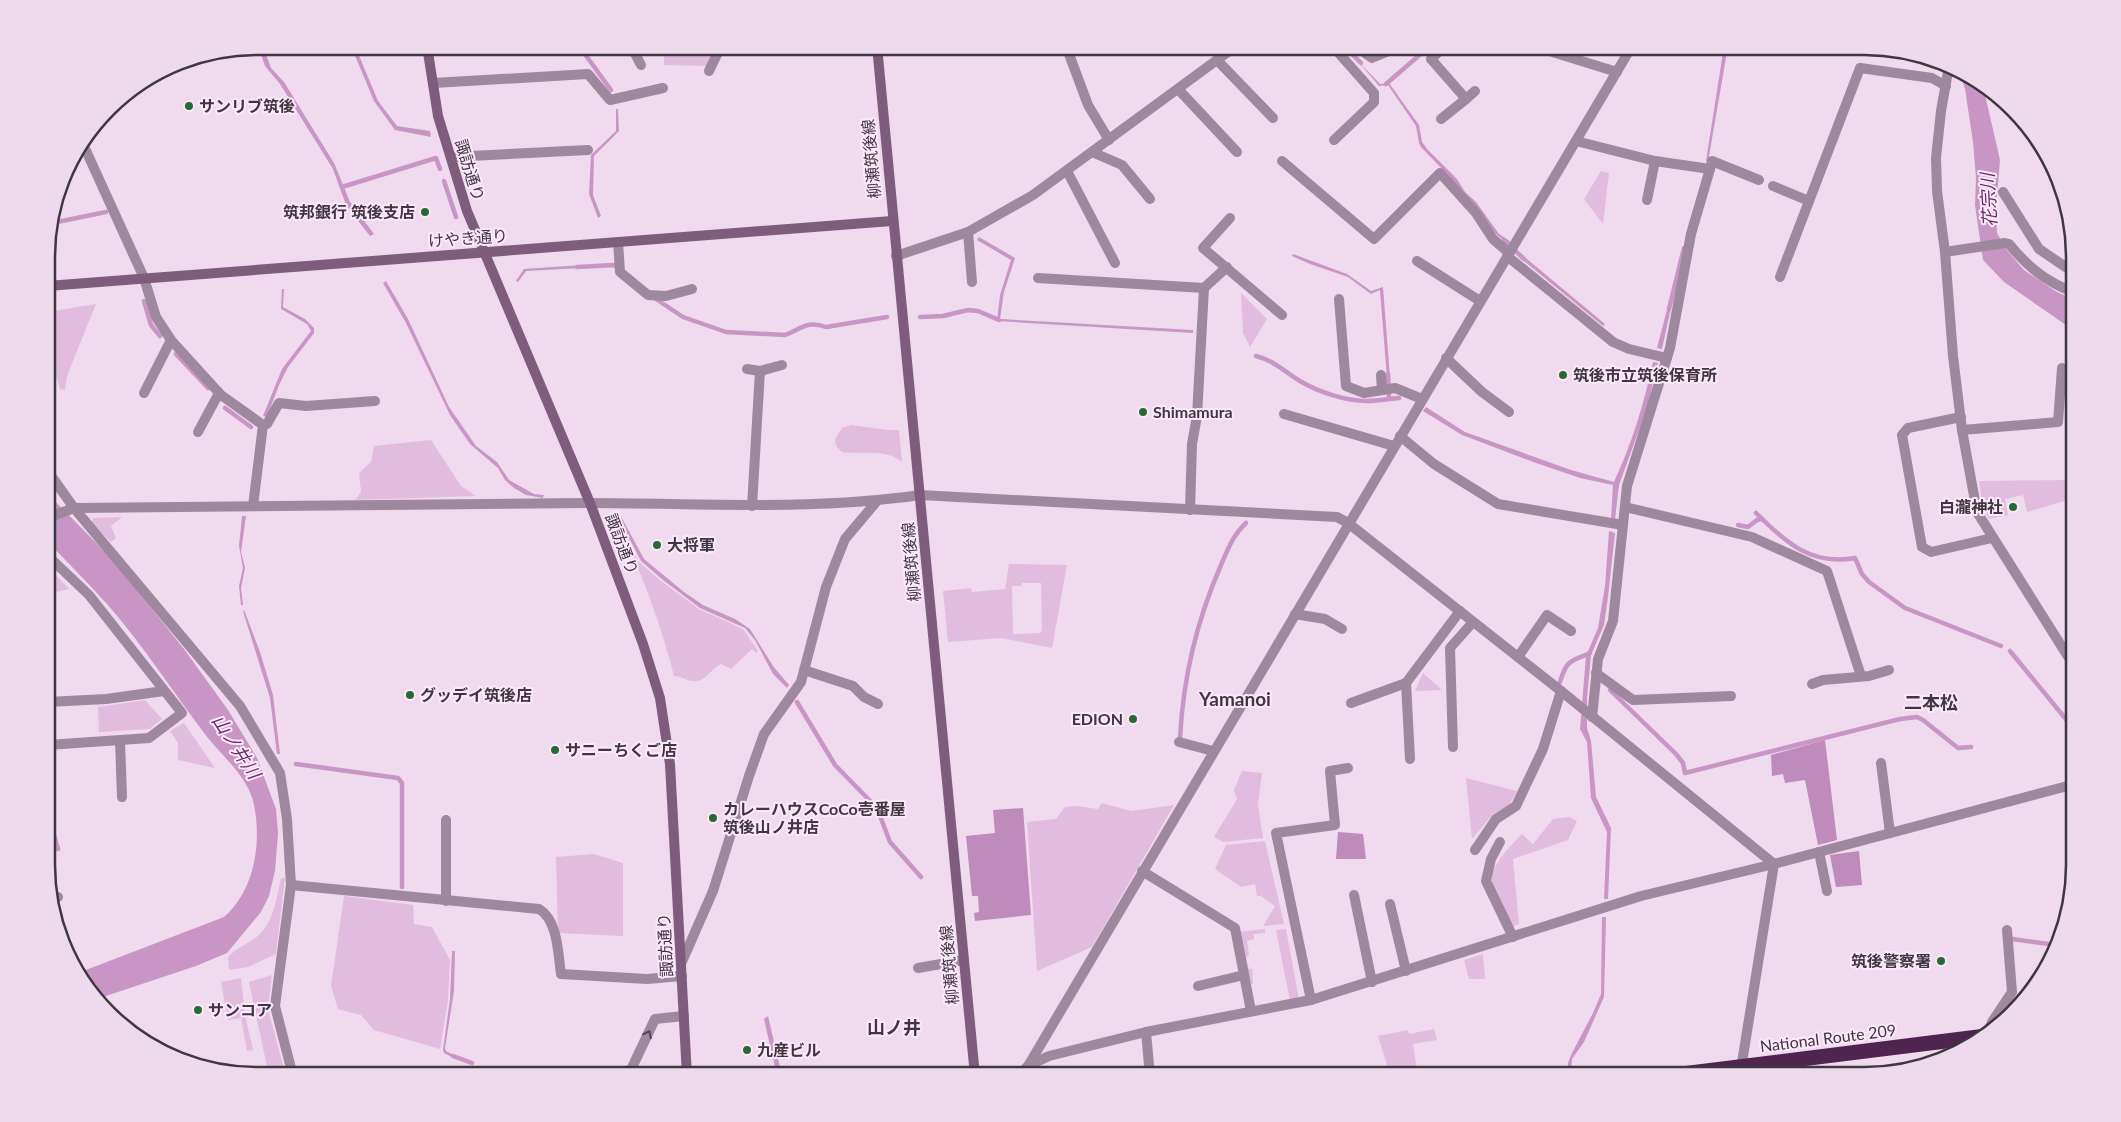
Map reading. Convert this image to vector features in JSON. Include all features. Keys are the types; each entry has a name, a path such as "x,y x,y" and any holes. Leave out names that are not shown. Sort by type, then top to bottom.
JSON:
{"highway":[{"name":"National Route 209","path":"1768,1067 1969,1038"}],"street":[{"name":"諏訪通り","path":"428,55 438,116 467,211 590,503 643,644 660,698 670,764 687,1067"},
{"path":"636,55 641,65"},
{"path":"709,71 717,55"},
{"name":"柳瀬筑後線","path":"877,55 973,1067"},
{"path":"1069,55 1088,105 1109,140"},
{"path":"896,256 968,232 1033,195 1224,55"},
{"path":"1334,140 1374,102 1374,93 1340,55"},
{"path":"1368,55 1372,58 1379,55"},
{"path":"1435,55 1431,59 1466,99"},
{"path":"1562,55 1617,72"},
{"path":"1028,1066 1627,55"},
{"path":"1217,60 1273,118"},
{"path":"1780,277 1860,68 1932,78 1946,86"},
{"path":"1948,73 1936,158 1937,191 1945,252 1953,356 1962,430 1977,512 2066,654"},
{"path":"432,83 588,74 610,100 663,88"},
{"path":"1178,89 1237,152"},
{"path":"1441,119 1475,92"},
{"path":"1576,141 1655,161 1710,169"},
{"path":"86,150 144,278 156,317 171,340 219,393 263,425"},
{"path":"450,157 588,150"},
{"path":"1092,152 1122,165 1150,199"},
{"path":"1282,161 1374,239 1440,173 1476,213 1494,239 1508,254 1612,342 1629,349 1667,358"},
{"path":"1647,200 1655,161"},
{"path":"1592,717 1598,659 1613,621 1627,486 1667,358 1680,301 1691,234 1712,161 1759,180"},
{"path":"1066,171 1115,263"},
{"path":"1773,186 1809,201"},
{"path":"2003,192 2039,249 2066,267"},
{"path":"1230,218 1203,248 1282,315"},
{"name":"けやき通り","path":"55,285 892,220"},
{"path":"968,232 972,282"},
{"path":"618,242 620,272 648,296 666,296 692,289"},
{"path":"1945,252 2005,242 2009,244 2026,265 2066,289"},
{"path":"1417,261 1480,301"},
{"path":"1190,510 1192,444 1197,416 1204,288 1226,267"},
{"path":"1038,278 1204,288"},
{"path":"1339,298 1346,386 1364,393 1395,388 1422,399"},
{"path":"144,393 171,340"},
{"path":"1446,358 1482,392 1509,412"},
{"path":"747,369 760,371 782,365"},
{"path":"1962,430 2058,422 2062,368"},
{"path":"752,506 760,371"},
{"path":"1381,375 1382,390"},
{"path":"198,432 219,393"},
{"path":"263,425 267,424 279,403 306,406 375,401"},
{"path":"1284,414 1394,446"},
{"path":"1961,417 1908,428 1902,435 1922,547 1931,552 1992,538"},
{"path":"253,506 263,425"},
{"path":"1400,436 1434,464 1498,504 1622,525"},
{"path":"55,481 74,508 240,706 280,773 287,819 291,885 275,1006 291,1067"},
{"path":"55,515 74,508 590,503 752,506 876,501 920,494 1337,517 1348,523 1561,691 1774,864"},
{"path":"681,964 713,891 748,776 764,734 801,682 826,587 846,539 876,501"},
{"path":"1625,507 1752,537 1827,571 1861,676"},
{"path":"55,563 89,595 182,713 149,738 55,745"},
{"path":"1351,704 1406,683 1460,611"},
{"path":"1295,614 1325,619 1342,629"},
{"path":"1518,657 1547,615 1571,631"},
{"path":"1453,747 1450,648 1473,622"},
{"path":"804,670 853,686 864,697 878,704"},
{"path":"1812,684 1823,680 1869,676 1889,670"},
{"path":"1596,673 1633,700 1731,696"},
{"path":"1406,683 1410,760"},
{"path":"55,702 106,699 164,691"},
{"path":"1475,850 1496,818 1516,806 1543,749 1561,691"},
{"path":"120,741 122,797"},
{"path":"1179,742 1213,751"},
{"path":"1881,763 1890,832"},
{"path":"1311,1000 1276,833 1335,825 1330,771 1348,768"},
{"path":"1028,1066 1049,1056 1146,1032 1311,1000 1641,896 1774,864 2066,786"},
{"path":"446,820 446,901"},
{"path":"1500,842 1490,859 1486,881 1513,937"},
{"path":"1819,852 1827,891"},
{"path":"1742,1067 1774,864"},
{"path":"1142,871 1235,928 1251,1011"},
{"path":"291,885 539,909 546,913 553,928 561,974 647,979 682,976"},
{"path":"1354,895 1372,982"},
{"path":"1390,904 1406,971"},
{"path":"1993,1020 2012,992 2007,930"},
{"path":"918,968 964,960"},
{"path":"1198,986 1244,975"},
{"path":"632,1067 656,1018 684,1016"},
{"path":"1146,1032 1149,1067"}],"shaded area":[{"path":"664,55 712,55 707,66 664,65"},
{"path":"1601,171 1609,173 1603,224 1584,199"},
{"path":"1241,293 1267,319 1250,347 1243,333"},
{"path":"96,304 67,376 65,390 60,389 55,373 55,311"},
{"path":"851,425 899,430 902,462 881,453 842,452 836,446 835,439 842,428"},
{"path":"431,440 461,486 476,496 355,500 361,492 359,473 371,462 374,446"},
{"path":"2065,480 2066,501 2027,512 2023,495 2005,499 2008,515 1989,519 1983,508 1979,481"},
{"path":"122,517 111,526 116,538 111,542 91,522 94,518"},
{"path":"630,549 632,549 639,562 699,609 743,629 758,651 756,653 752,649 731,669 721,664 698,681 674,676 655,612"},
{"path":"1009,564 1067,565 1052,648 1001,638 948,642 943,591 971,588 972,592 1005,589","holes":["1022,583 1041,583 1042,630 1040,633 1013,634 1012,586 1021,586"]},
{"path":"55,574 69,589 55,592"},
{"path":"1423,673 1442,690 1415,691"},
{"path":"145,700 162,719 149,729 99,732 98,707"},
{"path":"184,723 215,768 178,760 178,743 170,731"},
{"path":"1825,740 1837,840 1818,845 1805,780 1785,783 1783,774 1772,776 1771,755"},
{"path":"1242,771 1262,773 1258,804 1263,838 1223,842 1214,837 1237,799 1234,790"},
{"path":"1466,778 1517,791 1509,805 1493,814 1472,839"},
{"path":"1102,803 1131,811 1174,805 1092,947 1037,971 1027,822 1056,819 1065,807 1077,806 1098,809"},
{"path":"1023,808 1031,915 975,921 974,913 979,912 978,896 972,896 966,836 995,833 993,810"},
{"path":"1569,817 1577,821 1568,840 1513,859 1519,924 1510,928 1496,900 1492,884 1492,877 1497,863 1522,834 1533,844 1553,819"},
{"path":"1338,832 1363,834 1366,859 1336,859"},
{"path":"1265,841 1284,924 1263,926 1275,906 1261,896 1257,896 1255,884 1241,887 1215,869 1226,845"},
{"path":"1859,851 1862,885 1836,887 1830,855"},
{"path":"594,854 623,863 623,936 558,933 556,857"},
{"path":"281,878 285,878 276,954 248,967 229,970 228,957 260,934 269,922"},
{"path":"344,896 413,905 414,924 432,927 450,960 448,1000 440,1049 374,1030 361,1015 338,1009 331,986"},
{"path":"1265,929 1265,933 1254,934 1254,939 1247,941 1249,955 1246,958 1249,969 1252,969 1253,984 1248,984 1238,932"},
{"path":"1286,929 1299,999 1290,1001 1276,930"},
{"path":"1483,954 1485,979 1469,979 1464,960"},
{"path":"272,975 268,1009 284,1067 267,1067 249,982"},
{"path":"241,978 245,1015 253,1050 247,1051 241,1018 228,1020 221,982"},
{"path":"1434,1029 1437,1040 1413,1044 1417,1067 1388,1067 1378,1036 1408,1030 1409,1034"}],"water":[{"path":"261,55 266,55 271,68 284,82 334,163 350,202 374,234 370,236 346,205 333,169 280,84 265,66"},
{"path":"355,55 359,55 378,101 397,126 430,131 431,137 395,130 374,101"},
{"path":"1723,55 1726,55 1708,162 1706,161"},
{"path":"1357,60 1380,84 1389,83 1419,125 1422,142 1457,179 1465,192 1476,202 1499,234 1510,241 1508,244 1497,235 1448,175 1421,147 1416,126 1388,85 1379,86"},
{"name":"花宗川","path":"1962,81 1985,96 2000,160 1996,208 1997,233 2006,249 2024,270 2066,296 2066,325 2004,282 1983,260 1975,205 1976,178 1973,142"},
{"path":"616,109 618,109 619,131 594,156 593,195 601,216 598,218 589,194 591,155 616,131"},
{"path":"979,237 1015,258 1004,292 1000,319 1193,330 1193,333 997,321 1000,295 1011,260 977,240"},
{"path":"1293,254 1347,274 1371,291 1383,287 1390,378 1387,378 1380,290 1371,294 1348,277 1310,264 1292,256"},
{"path":"1521,254 1605,324 1603,326 1519,257"},
{"path":"582,265 582,268 526,271 518,282 516,281 524,269"},
{"path":"386,281 408,319 449,407 476,446 497,462 509,480 534,494 544,495 543,498 526,495 514,488 505,480 498,468 470,444 450,415 406,323 383,283"},
{"path":"282,289 284,289 283,307 305,319 314,328 314,333 288,367 267,417 263,416 282,369 311,331 307,324 281,309"},
{"path":"1669,302 1672,303 1662,349 1657,348"},
{"path":"1653,362 1658,363 1647,408 1619,485 1615,520 1611,519 1613,485 1580,478 1462,435 1423,411 1426,407 1465,432 1571,470 1614,482 1637,423"},
{"name":"山ノ井川","path":"55,501 112,559 184,649 228,710 257,758 276,809 278,833 275,871 269,896 261,912 227,953 196,966 104,997 85,970 224,917 234,906 249,880 256,851 257,835 254,805 247,786 208,738 121,620 55,549"},
{"path":"619,513 644,559 703,605 735,619 750,629 773,666 789,685 787,688 773,674 755,640 745,628 700,608 641,561 617,515"},
{"path":"242,516 246,516 241,552 245,568 241,588 243,605 241,605 239,586 243,568 239,546"},
{"path":"1609,531 1615,533 1608,597 1604,625 1591,655 1587,698 1587,728 1591,741 1596,797 1611,828 1608,899 1604,899 1607,832 1591,798 1587,742 1580,729 1586,656 1598,628 1605,586"},
{"path":"244,610 260,652 273,695 280,754 277,754 270,698"},
{"path":"1602,917 1606,917 1604,997 1584,1042 1572,1059 1571,1067 1568,1067 1571,1055 1601,994"},
{"path":"452,951 455,951 454,991 445,1048 446,1051 459,1058 458,1060 444,1053 443,1050 450,999"},
{"path":"768,1016 780,1067 775,1067 764,1019"}],"waterway":[{"path":"586,55 611,90"},
{"path":"1353,55 1361,63"},
{"path":"1386,84 1420,55"},
{"path":"342,187 436,158 440,169"},
{"path":"444,181 456,217"},
{"path":"58,222 106,212"},
{"path":"1504,240 1524,259"},
{"path":"1669,309 1684,248"},
{"path":"577,267 614,265 618,268"},
{"path":"653,297 683,317 726,332 785,335 804,326 814,324 826,327 887,317"},
{"path":"144,301 151,325 160,336"},
{"path":"920,317 943,316 968,310 978,311 999,320"},
{"path":"176,354 208,388"},
{"path":"1256,356 1273,363 1307,385 1332,395 1367,401 1399,398"},
{"path":"1388,374 1389,399"},
{"path":"225,408 251,427"},
{"path":"1756,513 1788,542 1812,555 1839,560 1855,558 1862,574 1869,582 1905,608 2001,646"},
{"path":"1738,525 1748,527 1757,520 1762,519"},
{"path":"1180,738 1184,694 1198,628 1212,586 1226,553 1234,537 1246,523"},
{"path":"2010,651 2066,719"},
{"path":"1560,682 1570,662 1590,653"},
{"path":"1610,690 1676,754 1683,763 1685,773 1900,719 1917,717 1958,748 1971,747"},
{"path":"797,702 835,765 877,808 890,842 921,877"},
{"path":"296,764 398,778 402,783 402,887"},
{"path":"55,839 58,849"},
{"path":"2012,939 2050,944"},
{"path":"453,1056 472,1063"}],"place":[{"name":"サンリブ筑後","path":"189,106"},
{"name":"筑邦銀行 筑後支店","path":"425,212"},
{"name":"筑後市立筑後保育所","path":"1563,375"},
{"name":"Shimamura","path":"1143,412"},
{"name":"白瀧神社","path":"2013,507"},
{"name":"大将軍","path":"657,545"},
{"name":"グッデイ筑後店","path":"410,695"},
{"name":"EDION","path":"1133,719"},
{"name":"サニーちくご店","path":"555,750"},
{"name":"カレーハウスCoCo壱番屋 筑後山ノ井店","path":"713,818"},
{"name":"筑後警察署","path":"1941,961"},
{"name":"サンコア","path":"198,1010"},
{"name":"九産ビル","path":"747,1050"}],"district":[{"name":"Yamanoi","path":"1235,699"},
{"name":"二本松","path":"1931,703"},
{"name":"山ノ井","path":"894,1028"}]}
